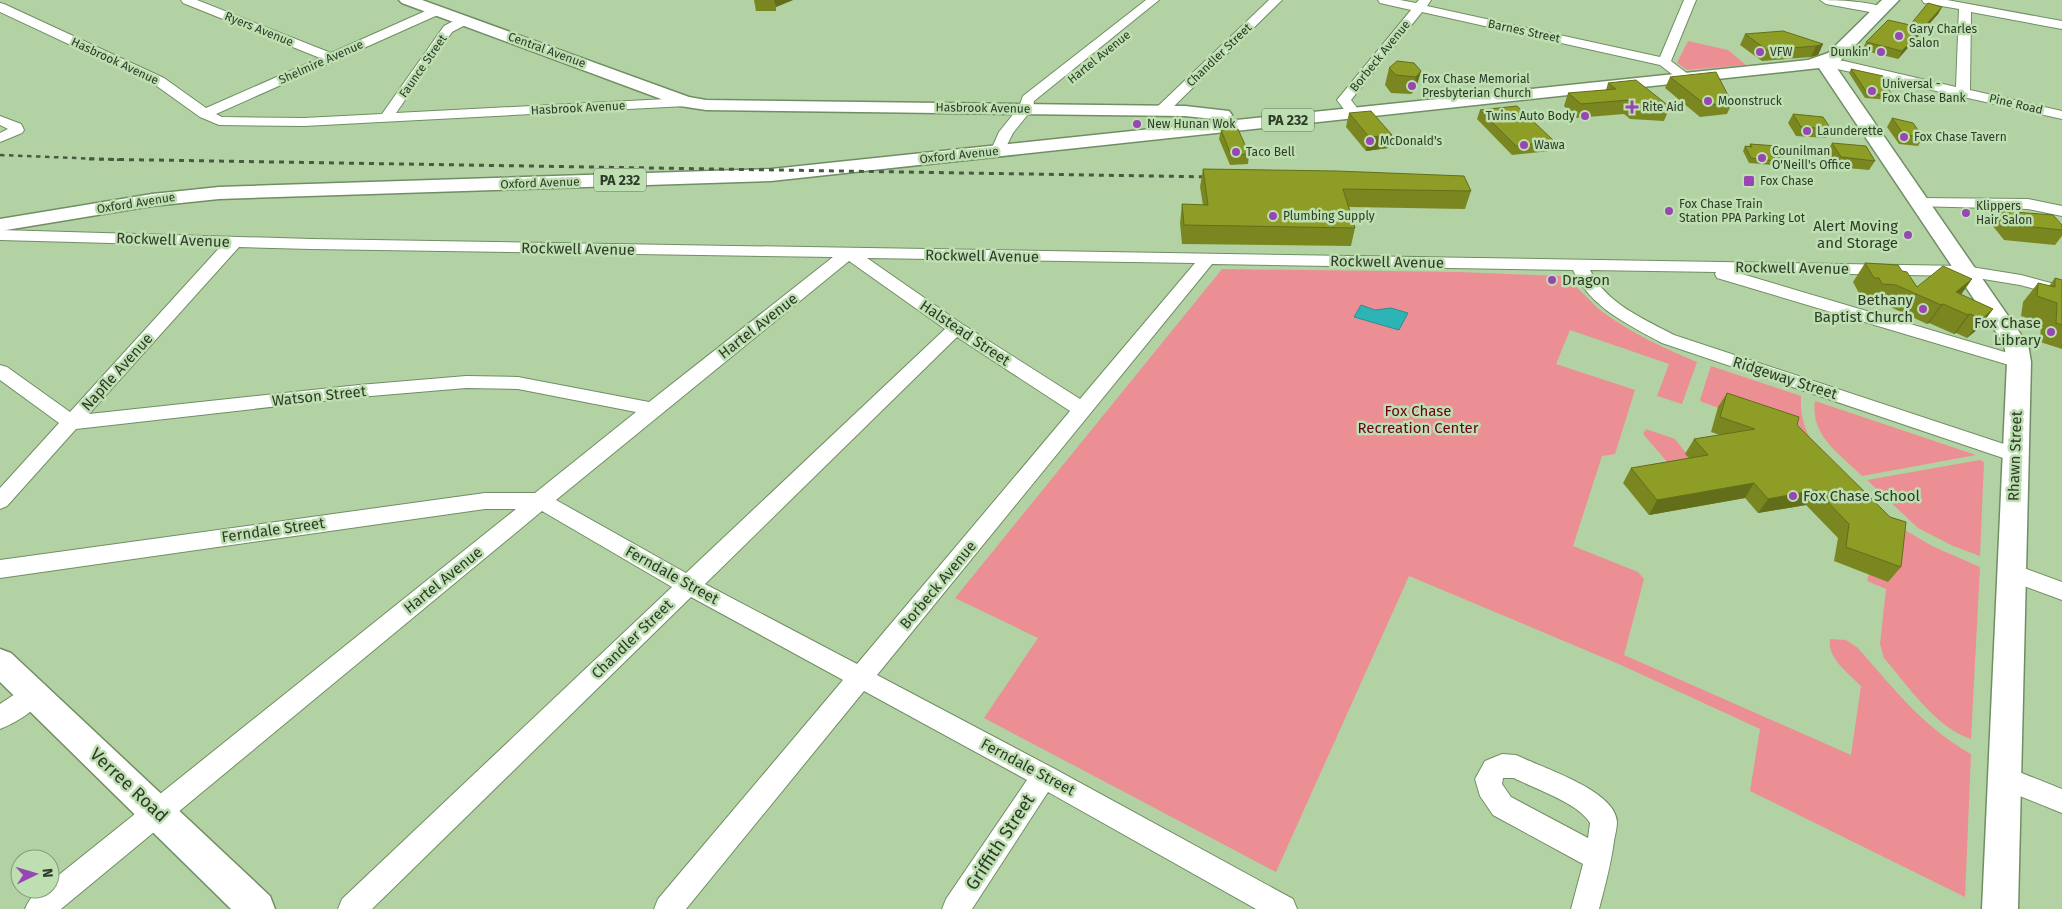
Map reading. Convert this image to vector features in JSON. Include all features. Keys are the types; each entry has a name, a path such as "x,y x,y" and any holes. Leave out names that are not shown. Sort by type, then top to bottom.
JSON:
{"main road":[{"name":"Central Avenue","path":"407,0 686,102"},
{"path":"1824,62 1834,57 1886,5"},
{"name":"Oxford Avenue","path":"0,226 152,200 199,195 771,175 1824,62"},
{"name":"Rhawn Street","path":"1824,62 2016,344 2018,362 2000,909"},
{"name":"Hasbrook Avenue","path":"686,102 706,105 1161,111 1231,116 1240,124"},
{"name":"Hasbrook Avenue","path":"1185,112 1219,110 1345,114"},
{"name":"Verree Road","path":"0,662 257,909"}],"street":[{"name":"Ryers Avenue","path":"187,0 331,58"},
{"name":"Chandler Street","path":"1161,111 1276,0"},
{"name":"Barnes Street","path":"1384,0 1422,4 1664,62"},
{"path":"1686,78 1664,62 1690,0"},
{"path":"1826,0 1886,5"},
{"path":"1928,0 2062,25"},
{"name":"Hartel Avenue","path":"998,150 1006,132 1026,108 1044,102 1158,2"},
{"name":"Borbeck Avenue","path":"1345,114 1344,100 1422,4"},
{"name":"Hasbrook Avenue","path":"0,7 159,82 205,114 219,121 247,122 386,118 686,102"},
{"path":"1963,92 1965,7"},
{"name":"Shelmire Avenue","path":"205,114 436,11"},
{"name":"Faunce Street","path":"386,118 448,29 465,20"},
{"name":"Pine Road","path":"1824,62 2062,114"},
{"path":"0,120 16,127 17,130 0,138"},
{"path":"1919,203 2028,204 2062,211"},
{"name":"Rockwell Avenue","path":"0,235 234,242 849,254 1965,271 1992,274 2062,291"},
{"name":"Napfle Avenue","path":"0,502 234,242"},
{"name":"Hartel Avenue","path":"39,909 653,409 849,254"},
{"name":"Halstead Street","path":"849,254 956,328 1083,410"},
{"name":"Borbeck Avenue","path":"668,909 1207,259"},
{"name":"Ridgeway Street","path":"1579,265 1588,283 1604,299 1625,316 1668,339 2015,455"},
{"path":"1702,267 2018,362"},
{"name":"Chandler Street","path":"352,909 956,328"},
{"path":"0,371 72,423"},
{"name":"Watson Street","path":"72,423 350,392 466,382 518,383 653,409"},
{"name":"Ferndale Street","path":"0,569 485,501 541,501 688,585 1044,776 1282,909"},
{"path":"2010,572 2062,591"},
{"path":"0,718 33,695"},
{"name":"Griffith Street","path":"956,909 1044,776"},
{"path":"2004,778 2062,801"},
{"path":"1585,909 1598,858"}],"green space":[{"path":"1688,41 1728,50 1746,65 1687,70 1677,63"},
{"name":"Fox Chase Recreation Center","path":"1222,269 1459,272 1560,276 1571,282 1599,309 1626,328 1697,362 1682,404 1657,396 1669,364 1570,330 1556,364 1635,390 1615,454 1602,456 1573,546 1638,572 1644,579 1624,655 1851,755 1861,686 1835,659 1830,646 1830,639 1846,640 1858,648 1923,719 1971,754 1965,897 1750,791 1760,729 1621,665 1409,576 1276,872 984,718 1038,638 955,598"},
{"path":"1711,366 1801,396 1803,420 1812,443 1789,432 1702,402 1700,400"},
{"path":"1815,401 1976,455 1862,476 1836,452 1822,434 1817,424"},
{"path":"1646,429 1675,439 1697,467 1675,471 1643,434"},
{"path":"1980,460 1984,462 1980,556 1953,546 1918,528 1867,480"},
{"path":"1888,520 1932,546 1980,567 1971,739 1946,726 1934,716 1912,693 1884,658 1880,644 1886,589 1867,581 1869,574 1888,581"}],"water":[{"path":"1361,305 1375,310 1391,308 1408,313 1399,330 1354,317"}],"building":[{"path":"1928,3 1942,7 1902,51 1866,42 1888,20 1910,25"},
{"path":"1783,31 1823,44 1767,50 1745,34"},
{"path":"1397,61 1414,63 1421,71 1416,77 1396,75 1389,68"},
{"name":"Universal - Fox Chase Bank","path":"1851,69 1883,76 1882,80 1893,96 1868,94"},
{"path":"1716,72 1732,103 1706,105 1670,77"},
{"path":"1636,80 1670,107 1636,105 1629,100 1581,104 1568,93 1616,89 1608,83"},
{"path":"1517,106 1554,141 1516,146 1480,110"},
{"path":"1371,111 1392,135 1369,137 1349,113"},
{"path":"1793,114 1823,117 1831,129 1801,127"},
{"path":"1892,118 1913,123 1923,137 1904,135"},
{"path":"1238,129 1249,154 1231,155 1221,130"},
{"path":"1832,143 1866,146 1875,161 1841,157"},
{"path":"1750,144 1777,146 1785,162 1751,158 1745,146 1752,147"},
{"path":"1203,169 1337,171 1464,176 1471,191 1343,189 1355,228 1184,225 1182,204 1208,205"},
{"path":"2002,211 2053,215 2062,225 2062,230 2014,225"},
{"path":"1865,263 1898,265 1902,271 1907,272 1917,287 1943,266 1972,279 1956,292 1993,309 1982,319 1970,314 1968,315 1896,285 1882,284 1879,278 1874,278"},
{"path":"2055,278 2062,280 2062,325 2056,323 2057,303 2037,296 2038,283 2055,287"},
{"path":"1727,393 1799,417 1797,425 1890,517 1906,522 1901,567 1846,547 1849,524 1816,490 1768,499 1754,483 1657,500 1631,468 1708,455 1694,439 1755,429 1720,417"}],"railway":[{"path":"0,155 109,159"},
{"path":"89,159 109,159"},
{"path":"109,159 1215,177"},
{"path":"109,159 126,160"}],"place":[{"name":"Gary Charles Salon","path":"1899,36"},
{"name":"VFW","path":"1760,52"},
{"name":"Dunkin'","path":"1881,52"},
{"name":"Fox Chase Memorial Presbyterian Church","path":"1412,86"},
{"name":"Universal - Fox Chase Bank","path":"1872,91"},
{"name":"Moonstruck","path":"1708,101"},
{"name":"Rite Aid","path":"1632,107"},
{"name":"Twins Auto Body","path":"1585,116"},
{"name":"New Hunan Wok","path":"1137,124"},
{"name":"Launderette","path":"1807,131"},
{"name":"Fox Chase Tavern","path":"1904,137"},
{"name":"McDonald's","path":"1370,141"},
{"name":"Wawa","path":"1524,145"},
{"name":"Taco Bell","path":"1236,152"},
{"name":"Counilman O'Neill's Office","path":"1762,158"},
{"name":"Fox Chase","path":"1749,181"},
{"name":"Fox Chase Train Station PPA Parking Lot","path":"1669,211"},
{"name":"Klippers Hair Salon","path":"1966,213"},
{"name":"Plumbing Supply","path":"1273,216"},
{"name":"Alert Moving and Storage","path":"1908,235"},
{"name":"Dragon","path":"1552,280"},
{"name":"Bethany Baptist Church","path":"1923,309"},
{"name":"Fox Chase Library","path":"2051,332"},
{"name":"Fox Chase School","path":"1793,496"}]}
